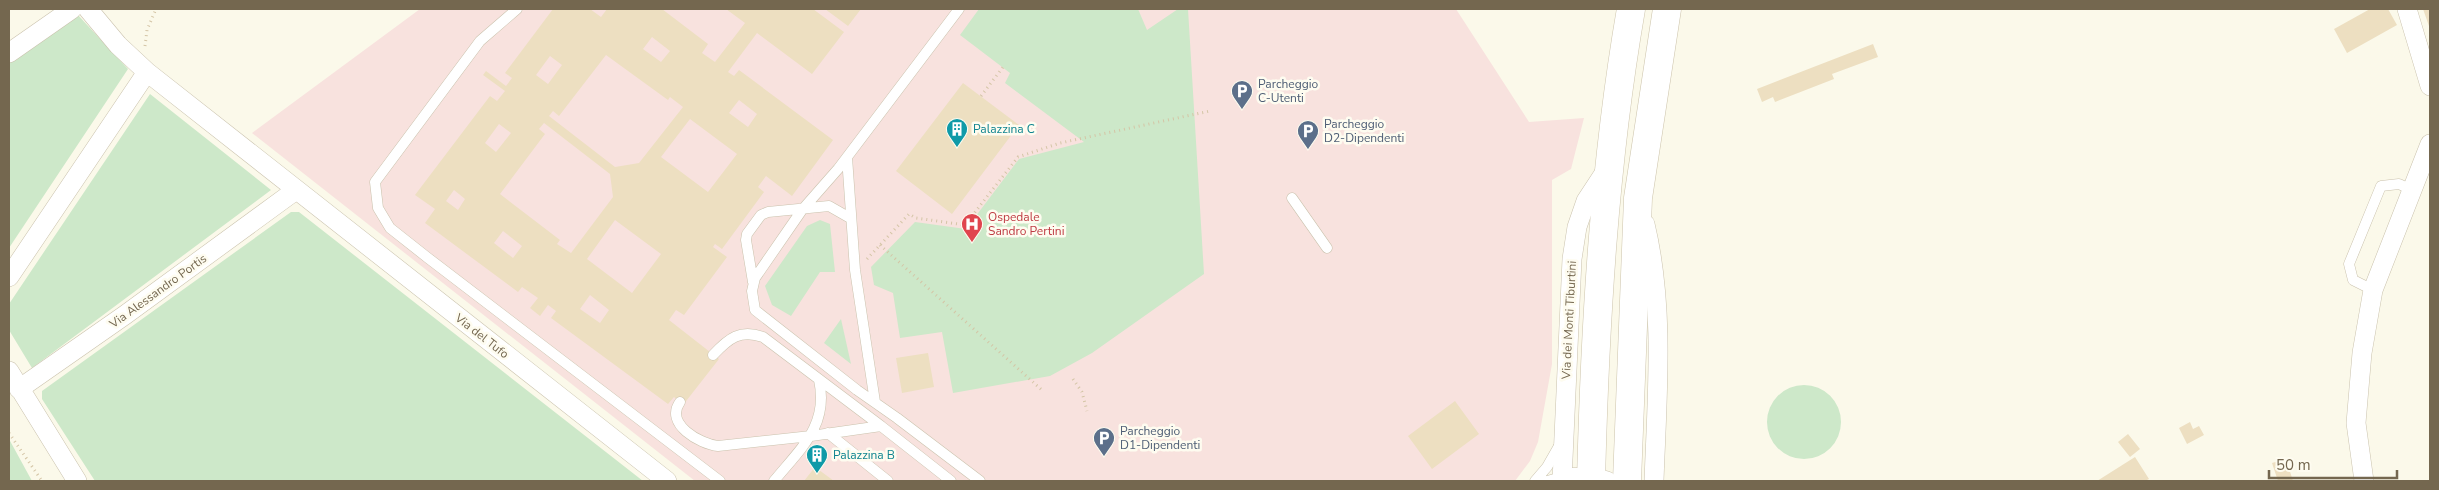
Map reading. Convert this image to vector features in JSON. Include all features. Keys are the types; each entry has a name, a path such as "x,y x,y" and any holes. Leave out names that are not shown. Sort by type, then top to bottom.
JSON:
{"main road":[{"name":"Via dei Monti Tiburtini","path":"1596,480 1596,334 1608,168 1631,9"},
{"path":"1626,481 1638,198 1667,9"}],"street":[{"path":"9,53 72,9"},
{"name":"Via del Tufo","path":"88,9 118,45 147,72 667,481"},
{"path":"2407,9 2430,86"},
{"path":"9,277 147,72"},
{"path":"2364,481 2356,423 2362,353 2374,290 2430,144"},
{"name":"Via dei Monti Tiburtini","path":"1557,480 1563,436 1572,259 1578,227 1586,201 1608,168"},
{"name":"Via Alessandro Portis","path":"19,389 125,315 296,190"},
{"path":"1638,198 1650,247 1658,325 1659,356 1654,481"},
{"path":"9,371 77,481"},
{"path":"1557,480 1596,480"}],"lane":[{"path":"517,9 480,41 397,150 375,182 378,208 390,228 720,481"},
{"path":"959,9 847,157 802,210 754,278 753,300 756,310 857,390 980,481"},
{"path":"847,157 855,270 875,402"},
{"path":"2374,290 2352,280 2349,264 2381,186 2399,184 2412,190"},
{"path":"1292,198 1327,248"},
{"path":"754,283 747,234 761,215 768,212 802,210 822,205 829,206 850,218"},
{"path":"713,355 739,334 751,333 763,337 951,481"},
{"path":"774,481 816,429 822,409 822,393 819,380"},
{"path":"680,402 676,406 676,417 685,431 706,445 718,446 811,436 881,426"},
{"path":"828,433 888,481"},
{"path":"1535,481 1547,467 1563,436"}],"path":[{"path":"147,72 145,42 147,30 156,9"},
{"path":"981,96 1002,67"},
{"path":"855,270 909,214 916,218 965,225 1018,157 1060,143 1210,111"},
{"path":"880,245 1043,391"},
{"path":"1073,379 1082,392 1087,411"},
{"path":"9,433 42,481"}],"shaded area":[{"name":"Ospedale Sandro Pertini","path":"420,9 1456,9 1529,122 1584,118 1571,169 1552,180 1552,364 1538,442 1530,461 1515,481 695,481 252,133"}],"green space":[{"path":"979,9 1138,9 1147,30 1178,9 1188,9 1204,274 1092,353 1050,376 953,393 942,332 900,338 893,293 874,285 871,267 915,222 966,229 1019,159 1084,142 1005,83 1010,73 960,35"},
{"path":"77,14 128,69 9,248 9,63"},
{"path":"150,94 271,190 32,368 9,330 9,304"},
{"path":"291,212 299,212 643,481 95,481 42,399 42,391"},
{"path":"820,220 830,224 835,272 820,272 791,316 772,305 765,286 807,226"},
{"path":"841,319 851,364 824,343"},
{"path":"1804,385 1818,388 1830,396 1838,408 1841,422 1838,436 1830,448 1818,456 1804,459 1790,456 1778,448 1770,436 1767,422 1770,408 1778,396 1790,388"},
{"path":"9,439 32,481 9,481"}],"building":[{"path":"553,9 590,9 601,17 607,9 662,9 708,44 702,53 715,62 745,23 726,9 813,9 844,32 812,74 757,33 728,72 734,76 739,70 833,140 792,196 766,176 758,187 764,192 722,249 715,244 713,247 727,257 684,315 676,310 669,320 719,359 683,405 674,397 668,404 551,318 556,311 548,305 540,316 530,308 538,298 522,287 518,292 425,223 435,209 415,195 490,96 497,101 505,91 483,75 486,71 506,86 512,78 505,73","holes":["652,37 670,51 661,62 643,49","606,55 668,100 670,97 683,107 639,163 615,167 549,116 553,111 559,116","550,56 562,65 548,84 536,75","739,100 757,114 748,127 729,113","690,119 737,154 708,192 661,157","544,123 610,174 613,197 571,253 557,244 560,240 500,194 545,134 539,129","499,124 511,133 496,152 485,143","454,190 465,199 458,210 446,201","615,220 661,254 632,293 587,259","503,231 522,246 513,258 494,243","590,295 609,310 600,323 580,309"]},
{"path":"825,9 861,9 848,26"},
{"path":"2370,9 2388,9 2397,25 2347,53 2334,29"},
{"path":"2423,9 2430,9 2430,29"},
{"path":"1873,44 1878,57 1832,74 1834,79 1775,102 1773,97 1762,102 1757,89"},
{"name":"Palazzina C","path":"963,83 1019,125 952,214 896,171"},
{"path":"928,353 934,387 902,393 896,358"},
{"path":"1455,401 1479,434 1432,469 1408,436"},
{"path":"2190,422 2193,429 2199,426 2204,435 2187,444 2179,428"},
{"path":"2128,434 2140,449 2130,457 2118,442"},
{"path":"2135,457 2149,479 2145,481 2097,481"},
{"path":"2286,459 2293,481 2278,481 2272,463"},
{"name":"Palazzina B","path":"815,467 834,481 804,481"}],"place":[{"name":"Parcheggio C-Utenti","path":"1242,110"},
{"name":"Palazzina C","path":"957,148"},
{"name":"Parcheggio D2-Dipendenti","path":"1308,150"},
{"name":"Ospedale Sandro Pertini","path":"972,243"},
{"name":"Parcheggio D1-Dipendenti","path":"1104,457"},
{"name":"Palazzina B","path":"817,474"}]}
